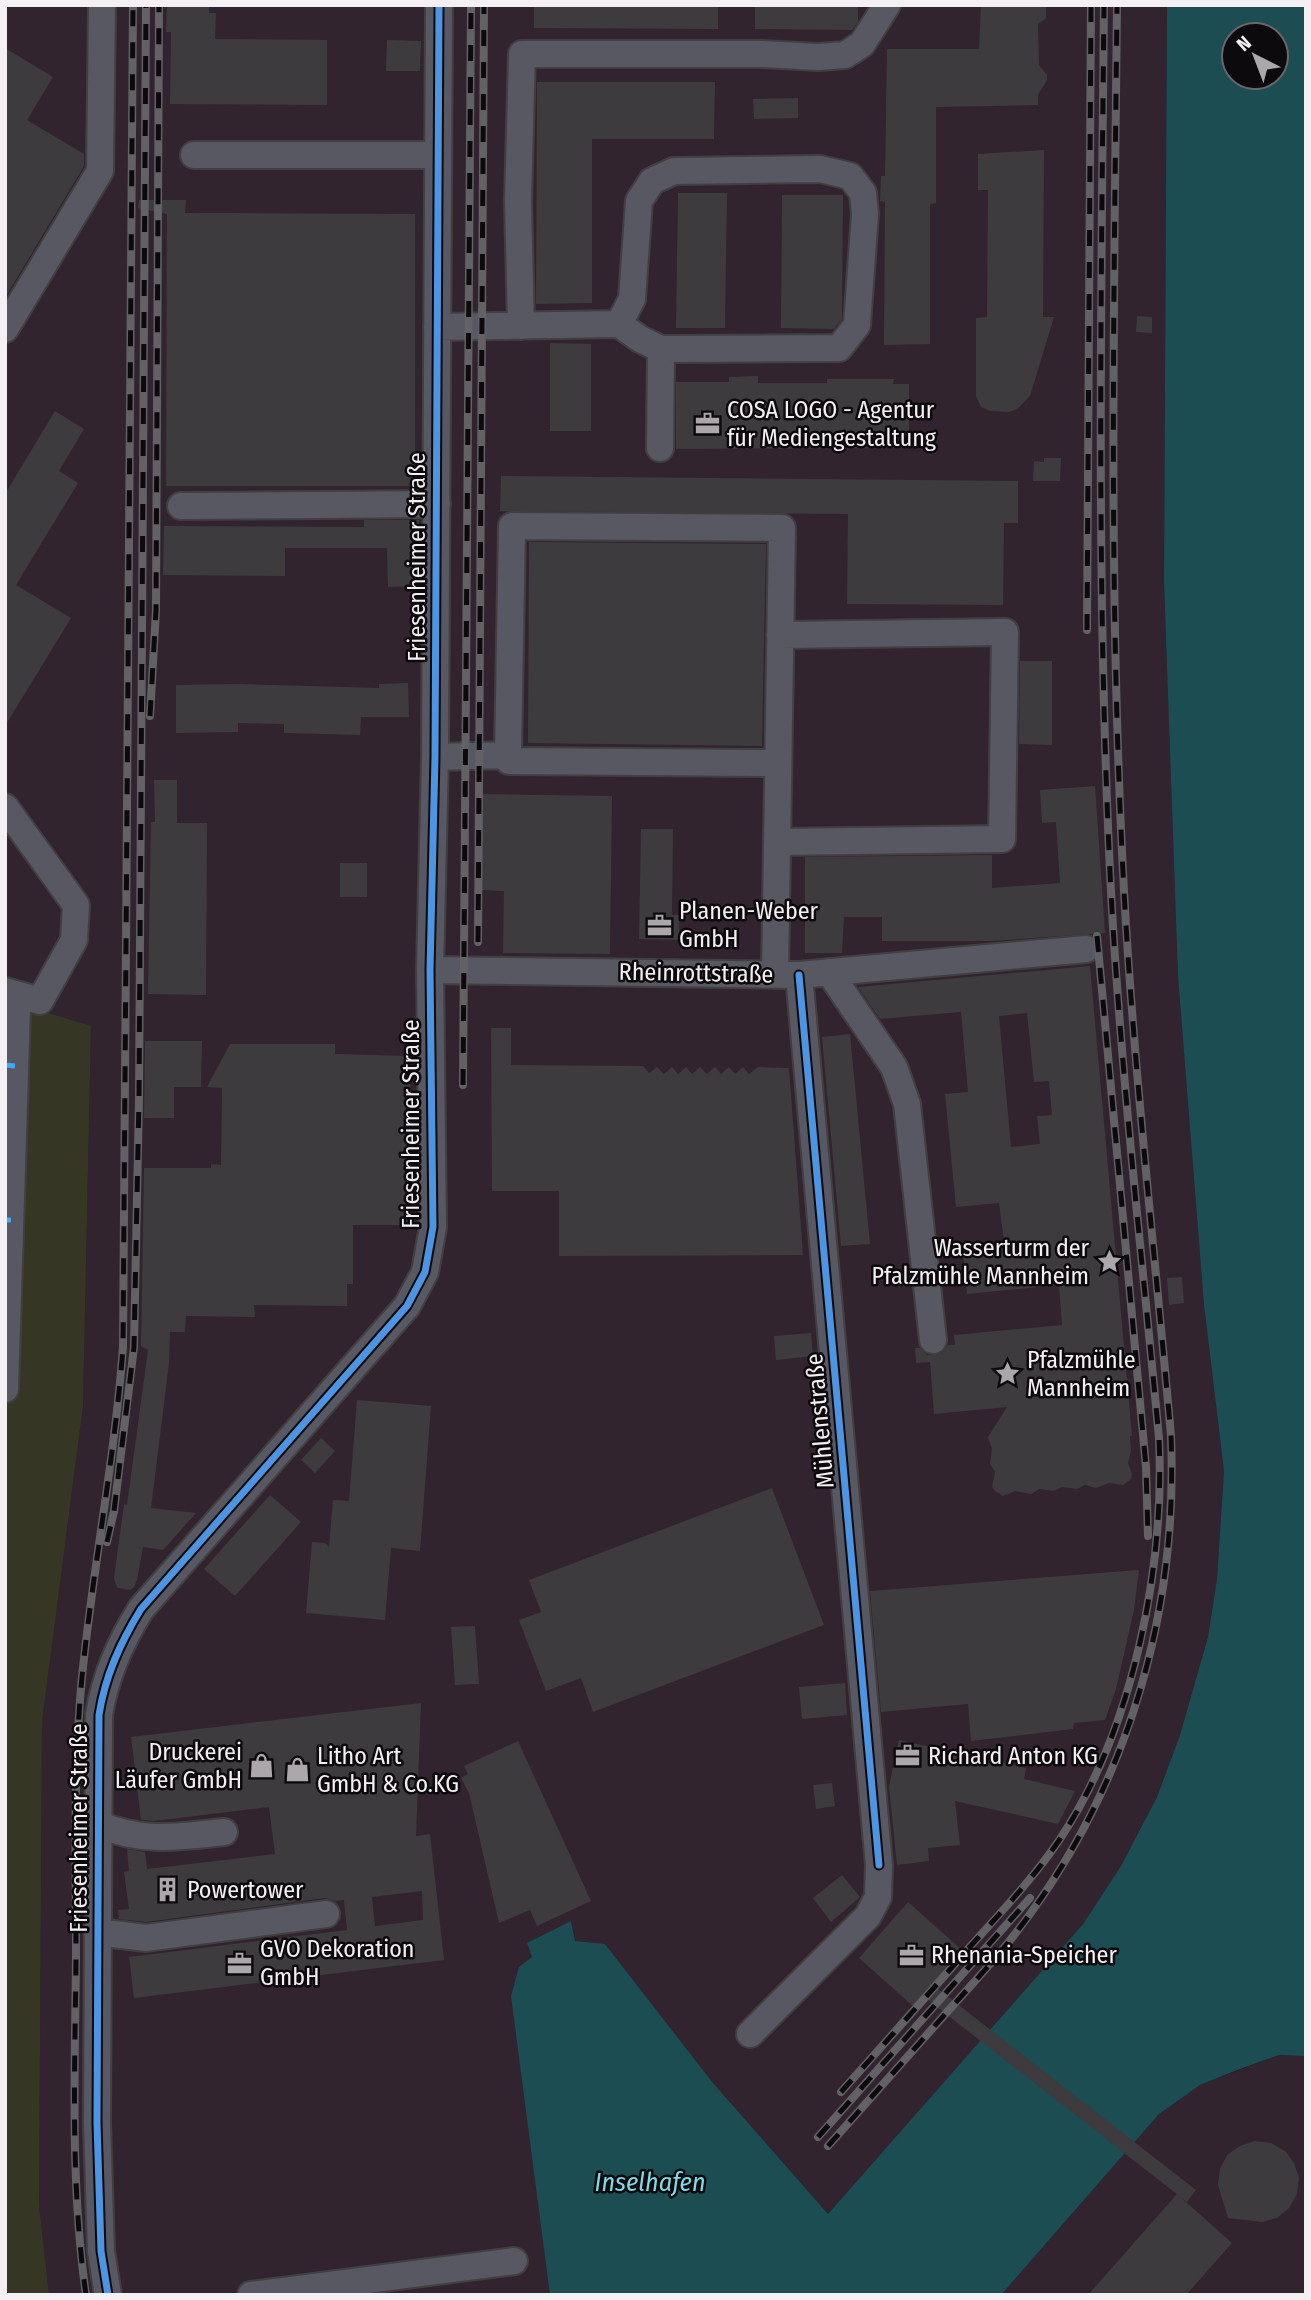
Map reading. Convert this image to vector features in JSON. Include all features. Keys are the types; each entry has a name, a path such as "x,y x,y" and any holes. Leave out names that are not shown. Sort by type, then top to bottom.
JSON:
{"street":[{"path":"5,329 100,171 102,5"},
{"name":"Friesenheimer Straße","path":"108,2295 101,2251 97,2123 97,1933 99,1715 112,1662 141,1609 407,1306 425,1272 433,1227 430,970 435,757 439,5"},
{"path":"522,327 518,201 522,54 845,55 862,44 887,5"},
{"path":"194,155 438,155"},
{"path":"438,327 619,324 640,340 661,349 839,348 857,324 864,228 863,193 850,176 820,169 674,172 652,181 639,201 632,299 619,324"},
{"path":"660,448 661,349"},
{"path":"181,506 437,504"},
{"name":"Mühlenstraße","path":"509,755 512,526 782,528 777,763 778,842 787,974 879,1865 878,1897 867,1916 750,2034"},
{"path":"778,842 1002,839 1005,632 780,635"},
{"path":"435,757 509,755 509,761 777,763"},
{"path":"5,807 76,905 74,940 40,1000 11,1000 5,1389"},
{"name":"Rheinrottstraße","path":"430,970 787,974 1086,949"},
{"path":"829,972 894,1067 907,1104 933,1340"},
{"path":"98,1824 117,1832 160,1839 224,1832"},
{"path":"97,1933 146,1938 326,1914"},
{"path":"251,2295 314,2291 514,2261"}],"shaded area":[{"path":"5,5 1167,5 1164,582 1178,976 1204,1305 1224,1471 1217,1579 1208,1637 1180,1735 1157,1797 1121,1866 1083,1924 828,2214 713,2083 605,1944 575,1941 572,1921 532,1957 543,2234 550,2295 49,2295 39,2205 42,1722 83,1406 91,1027 5,1000"},
{"path":"1279,2055 1306,2056 1306,2295 1001,2295 1159,2114 1200,2085"}],"green space":[{"path":"5,1000 91,1026 83,1406 42,1722 39,2205 49,2295 5,2295"}],"water":[{"name":"Inselhafen","path":"1167,5 1306,5 1306,2056 1279,2055 1237,2070 1200,2085 1159,2114 1001,2295 550,2295 511,1996 519,1967 532,1957 527,1943 571,1921 575,1941 605,1944 713,2083 828,2214 1083,1924 1121,1866 1157,1797 1180,1735 1208,1637 1217,1579 1224,1471 1204,1305 1178,976 1164,582"}],"building":[{"path":"167,5 209,5 209,13 216,13 215,39 327,40 327,105 170,104 171,32 166,32"},
{"path":"534,5 718,5 718,29 534,28"},
{"path":"755,5 858,5 858,22 852,30 755,29"},
{"path":"981,5 1046,5 1046,18 1038,24 1039,65 1047,75 1047,80 1038,95 1038,105 936,107 936,203 930,204 930,344 884,345 885,202 880,201 881,176 885,176 887,49 979,49"},
{"path":"387,40 421,41 420,71 386,71"},
{"path":"5,48 53,77 27,120 84,154 84,166 5,298"},
{"path":"537,82 715,82 714,139 592,139 592,303 536,304"},
{"path":"798,98 798,118 754,119 753,99"},
{"path":"1044,150 1043,317 1054,317 1030,396 1017,409 1009,412 990,411 981,407 976,396 976,318 987,317 988,190 978,190 978,154"},
{"path":"678,193 727,193 725,328 676,328"},
{"path":"782,195 843,195 842,319 834,329 781,328"},
{"path":"139,200 186,200 185,213 415,214 415,486 166,486 167,214 138,208"},
{"path":"1137,316 1152,317 1152,333 1136,332"},
{"path":"550,343 591,344 591,431 550,431"},
{"path":"758,376 758,383 894,379 893,384 909,384 909,448 676,449 676,382 729,382 729,377"},
{"path":"55,411 84,429 59,471 78,483 16,585 71,618 5,726 5,494"},
{"path":"1044,458 1061,458 1060,481 1033,481 1034,461 1044,462"},
{"path":"501,476 1018,481 1018,523 1004,523 1003,605 847,604 848,514 500,511"},
{"path":"364,520 419,520 419,586 388,587 387,548 285,548 285,576 163,575 164,526 364,527"},
{"path":"529,542 766,544 762,746 528,743"},
{"path":"1020,661 1052,661 1052,745 1019,744"},
{"path":"408,683 409,717 361,717 360,735 284,733 284,724 238,723 238,732 176,733 176,685 379,688 379,684"},
{"path":"154,780 177,780 177,823 207,823 206,995 148,994 151,822 155,822"},
{"path":"1095,786 1105,933 992,941 882,941 882,917 844,917 842,953 805,953 805,857 992,855 992,888 1060,883 1056,822 1042,823 1040,790"},
{"path":"481,794 612,796 610,954 503,953 504,891 480,890"},
{"path":"641,829 673,829 672,915 679,915 679,940 639,939"},
{"path":"340,863 367,863 367,897 340,897"},
{"path":"1090,966 1132,1436 1128,1463 1132,1474 1131,1479 1123,1485 1109,1483 1096,1488 1085,1485 1077,1489 1062,1487 1054,1491 1039,1489 1031,1494 1015,1491 1003,1496 992,1487 995,1472 990,1464 992,1449 988,1437 1007,1407 934,1414 930,1362 916,1363 915,1348 920,1348 927,1355 935,1355 943,1352 948,1345 955,1345 954,1335 1062,1325 1059,1285 967,1294 963,1253 1005,1249 999,1203 956,1207 945,1094 968,1092 961,1012 880,1019 858,987","holes":["1027,1013 1034,1082 1049,1081 1052,1115 1037,1116 1040,1144 1011,1147 999,1016"]},
{"path":"491,1028 511,1028 511,1065 643,1066 649,1073 657,1067 664,1074 672,1067 678,1074 686,1067 692,1074 700,1067 707,1074 715,1067 721,1074 729,1067 735,1074 743,1067 749,1074 758,1067 789,1068 803,1255 559,1256 559,1191 492,1191"},
{"path":"850,1034 870,1244 841,1246 822,1037"},
{"path":"145,1041 202,1041 201,1087 174,1087 174,1118 144,1118"},
{"path":"230,1044 335,1044 335,1054 410,1056 411,1225 353,1225 353,1284 347,1284 347,1306 254,1305 255,1317 186,1316 185,1332 170,1332 169,1363 151,1508 196,1513 163,1550 143,1547 134,1587 130,1590 117,1588 114,1578 148,1350 141,1346 144,1168 211,1168 211,1164 221,1165 222,1088 207,1087"},
{"path":"1182,1277 1184,1303 1169,1305 1167,1278"},
{"path":"811,1333 813,1356 776,1360 774,1336"},
{"path":"357,1400 431,1406 420,1551 391,1548 385,1620 306,1613 312,1542 325,1543 329,1547 333,1500 349,1501"},
{"path":"321,1438 335,1451 315,1473 301,1460"},
{"path":"772,1488 824,1625 593,1712 581,1678 546,1691 519,1620 541,1612 529,1580"},
{"path":"270,1495 301,1522 235,1596 204,1569"},
{"path":"1139,1570 1134,1610 1116,1689 1105,1720 1074,1723 1073,1729 971,1741 968,1704 881,1712 870,1591"},
{"path":"475,1626 479,1684 455,1685 451,1627"},
{"path":"845,1683 847,1715 802,1719 799,1687"},
{"path":"421,1703 416,1836 430,1834 444,1960 134,1998 129,1957 347,1930 344,1900 325,1898 146,1922 119,1919 118,1910 129,1909 124,1872 129,1871 127,1849 145,1852 147,1869 275,1854 269,1807 155,1821 141,1820 131,1737","holes":["422,1891 423,1920 375,1926 372,1897"]},
{"path":"899,1740 1026,1768 1024,1779 1075,1791 1058,1824 955,1801 960,1845 928,1848 929,1861 897,1865 889,1786"},
{"path":"518,1741 591,1901 537,1926 530,1910 499,1923 469,1793 461,1778 468,1774 464,1766"},
{"path":"832,1783 835,1806 816,1809 813,1785"},
{"path":"842,1875 860,1897 831,1922 813,1898"},
{"path":"908,1902 963,1951 933,1985 1196,2190 1187,2202 923,1996 914,2007 859,1958"},
{"path":"1255,2141 1271,2143 1285,2151 1294,2163 1299,2178 1297,2194 1289,2208 1277,2218 1262,2222 1228,2218 1218,2185 1220,2169 1227,2155 1240,2146"},
{"path":"1177,2194 1232,2243 1186,2295 1088,2295"}],"railway":[{"path":"86,2295 78,2211 75,2126 76,1782 82,1677 115,1430 123,1347 133,5"},
{"path":"107,1542 114,1511 134,1347 139,1099 146,5"},
{"path":"150,716 156,610 159,5"},
{"path":"463,1085 471,5"},
{"path":"478,942 484,5"},
{"path":"1087,630 1091,5"},
{"path":"841,2092 1027,1882 1060,1839 1085,1796 1107,1748 1125,1698 1150,1593 1156,1540 1159,1438 1120,1029 1106,781 1101,560 1104,5"},
{"path":"828,2146 1000,1952 1030,1914 1065,1861 1096,1805 1121,1747 1141,1687 1156,1626 1166,1563 1171,1500 1171,1436 1133,1027 1119,780 1113,448 1117,5"},
{"path":"1097,936 1146,1467 1148,1536"},
{"path":"818,2137 1030,1898"}],"marked path":[{"path":"5,1065 15,1066"},
{"path":"5,1220 11,1220"}],"cycle path":[{"path":"108,2295 101,2251 97,2123 99,1715 109,1673 126,1634 141,1609 407,1306 425,1272 433,1227 430,970 435,757 439,5"},
{"path":"799,975 879,1865"}],"place":[{"name":"COSA LOGO - Agentur für Mediengestaltung","path":"707,424"},
{"name":"Planen-Weber GmbH","path":"659,925"},
{"name":"Wasserturm der Pfalzmühle Mannheim","path":"1109,1262"},
{"name":"Pfalzmühle Mannheim","path":"1007,1374"},
{"name":"Richard Anton KG","path":"908,1756"},
{"name":"Druckerei Läufer GmbH","path":"262,1766"},
{"name":"Litho Art GmbH & Co.KG","path":"297,1770"},
{"name":"Powertower","path":"167,1890"},
{"name":"Rhenania-Speicher","path":"911,1955"},
{"name":"GVO Dekoration GmbH","path":"240,1963"}]}
